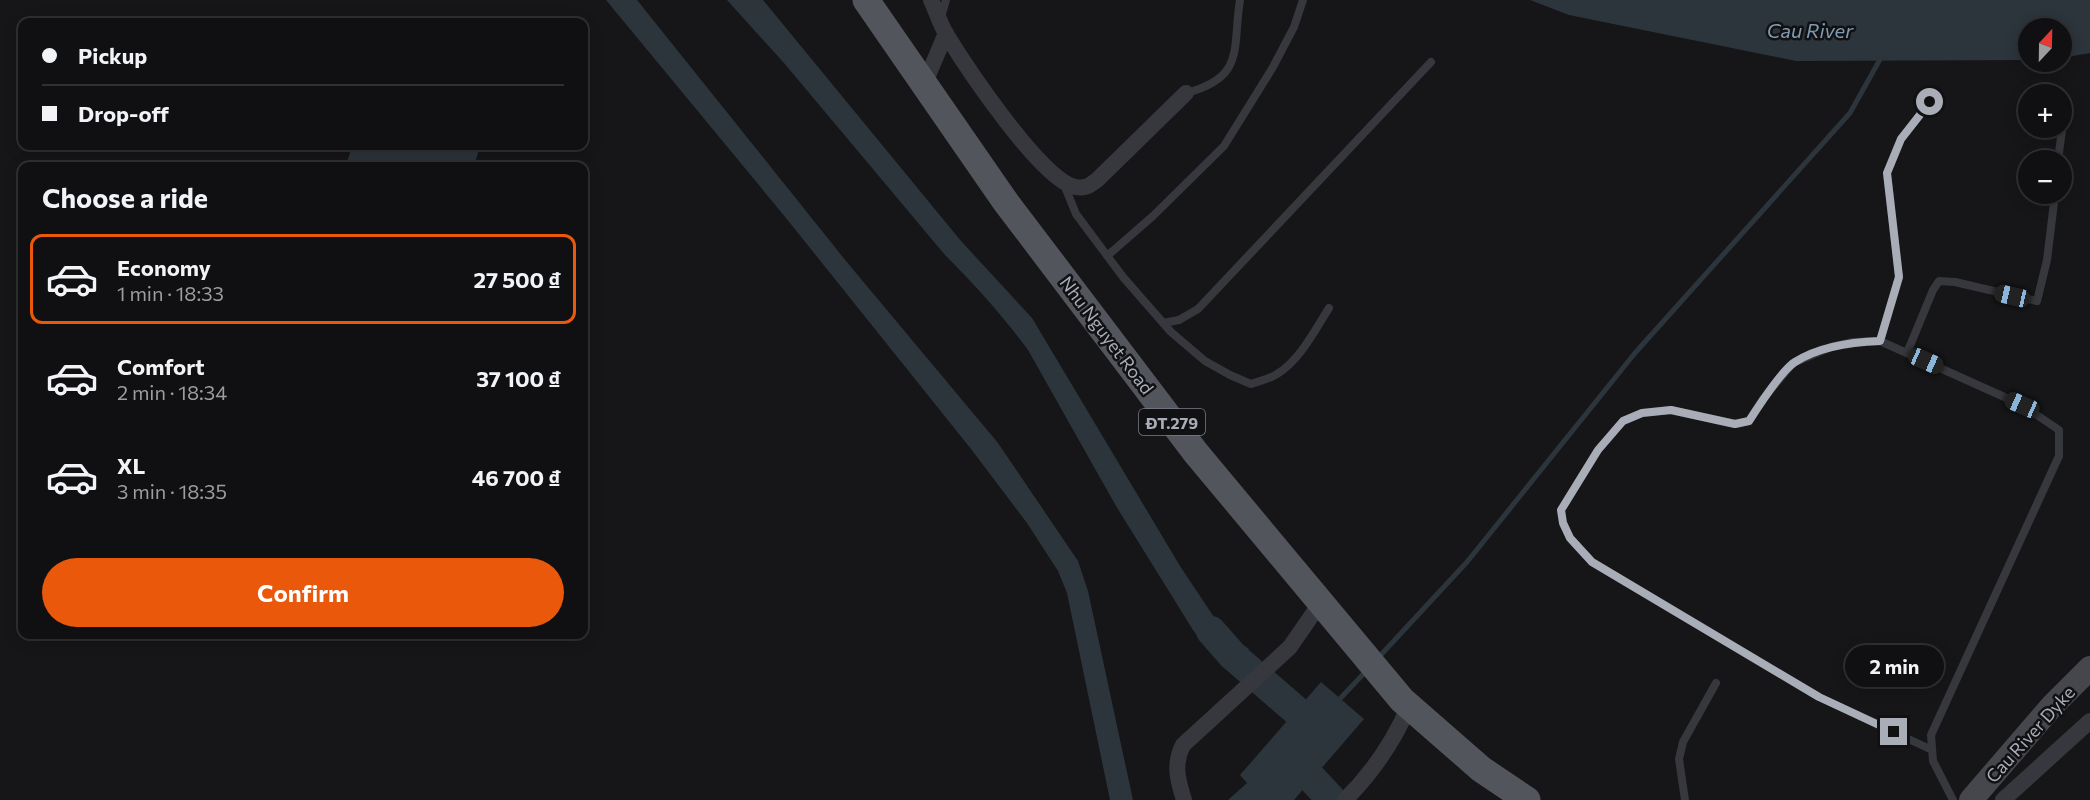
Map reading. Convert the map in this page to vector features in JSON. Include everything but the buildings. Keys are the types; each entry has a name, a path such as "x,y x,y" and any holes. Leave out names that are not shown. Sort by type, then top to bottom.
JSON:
{"main road":[{"name":"Nhu Nguyet Road","path":"866,0 1005,201 1196,453 1409,706 1481,769 1527,800"},
{"name":"Cau River Dyke","path":"1971,800 2052,706 2090,668"},
{"path":"2052,706 2090,686"}],"street":[{"path":"931,0 943,27 995,108 1038,159 1062,182 1075,187 1088,187 1186,93"},
{"path":"924,85 943,27"},
{"path":"1184,800 1178,783 1176,766 1182,745 1290,647 1321,602"},
{"path":"1345,800 1363,783 1382,759 1409,706"},
{"path":"2003,800 2090,721"}],"lane":[{"path":"943,27 946,0"},
{"path":"1186,93 1202,89 1215,82 1230,69 1236,51 1240,0"},
{"path":"1107,256 1153,216 1224,146 1273,67 1294,27 1303,0"},
{"path":"1163,323 1179,320 1198,309 1431,62"},
{"path":"1880,341 1899,277 1887,173 1901,139 1930,102"},
{"path":"1062,182 1076,214 1107,256 1163,323 1205,361 1230,375 1251,384 1277,374 1295,358 1329,308"},
{"path":"1906,353 1939,281 1956,282 2037,302 2047,260 2054,204"},
{"path":"1932,750 1819,697 1592,562 1570,538 1563,523 1561,510 1598,450 1623,421 1642,413 1671,410 1735,424 1749,421 1763,399 1793,363 1830,346 1880,341 2022,405 2059,430 2059,456 1931,735 1933,761 1953,800"},
{"path":"1685,800 1679,759 1683,742 1716,682"}],"water":[{"path":"606,0 637,0 846,261 998,443 1078,561 1088,591 1133,800 1110,800 1067,593 1058,571 1027,523 971,449 786,218"},
{"path":"727,0 763,0 961,241 1032,318 1180,566 1218,623 1249,649 1230,670 1207,649 1193,630 1116,506 1028,350 784,63"},
{"name":"Cau River","path":"1530,0 2090,0 2090,53 2072,56 2072,18 2018,18 2018,60 1796,61 1569,15"},
{"path":"351,150 479,150 475,162 347,162"},
{"path":"1321,682 1364,719 1294,800 1228,800 1247,783 1240,775"}],"waterway":[{"path":"1378,658 1467,562 1635,353 1850,113 1883,54"},
{"path":"1211,631 1233,656 1314,726"},
{"path":"1335,704 1368,669"},
{"path":"1289,754 1332,800"}],"route":[{"path":"1894,732 1819,697 1592,562 1570,538 1563,523 1561,510 1598,450 1623,421 1642,413 1671,410 1735,424 1749,421 1763,399 1793,363 1830,346 1880,341 1899,277 1887,173 1901,139 1930,102"}]}
